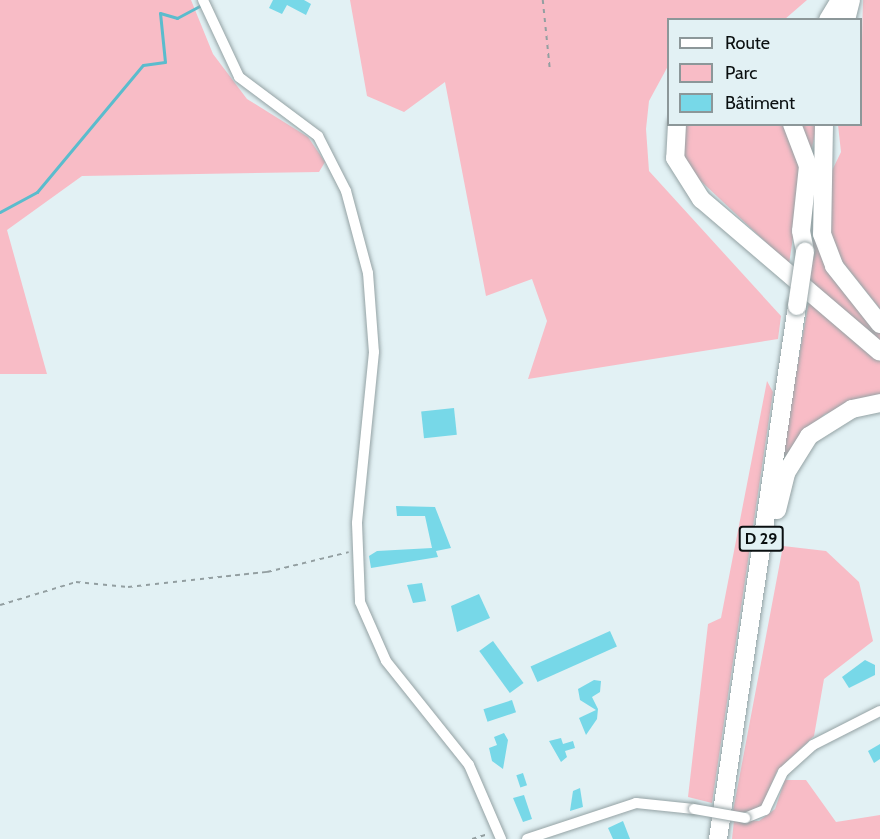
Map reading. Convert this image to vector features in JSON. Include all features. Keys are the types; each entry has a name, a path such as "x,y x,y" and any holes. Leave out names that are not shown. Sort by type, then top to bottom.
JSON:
{"main road":[{"path":"829,18 840,0"},
{"path":"846,18 851,0"},
{"path":"669,126 671,168 679,183 701,199 880,352"},
{"path":"677,126 675,158 701,199"},
{"path":"793,126 808,173 801,231 806,252"},
{"path":"824,126 822,234 834,266 880,324"},
{"name":"D 29","path":"718,839 824,126"},
{"path":"749,635 793,457 830,420 880,403"}],"street":[{"path":"203,0 239,77 318,136 346,191 361,240 374,352 356,552 360,602 375,643 456,746 499,834"},
{"path":"527,839 636,802 745,818 765,810 783,771 813,745 880,711"}],"path":[{"path":"543,0 550,69"},
{"path":"0,604 76,582 128,587 256,573 356,552"},
{"path":"472,839 499,834"}],"green space":[{"path":"0,0 191,0 213,54 247,99 308,137 325,162 319,172 82,176 7,230 47,374 0,374"},
{"path":"350,0 807,0 786,18 667,18 667,68 649,101 646,129 649,171 781,316 778,339 528,379 547,321 532,279 486,296 445,82 404,112 367,96"},
{"path":"863,0 880,0 880,309 837,255 825,219 826,183 841,152 838,126 862,126"},
{"path":"686,126 785,126 803,171 789,264 687,168 681,147"},
{"path":"799,126 817,126 810,156"},
{"path":"815,223 880,331 880,344 809,282"},
{"path":"809,301 880,361 880,397 825,414 806,431 777,480"},
{"path":"767,381 773,392 712,803 688,797 708,624 721,618"},
{"path":"783,546 826,551 859,582 873,641 824,679 814,736 777,771 762,806 750,813 733,811"},
{"path":"785,780 806,780 836,822 880,815 880,839 732,839 734,820 759,821 775,809"}],"building":[{"path":"273,0 304,0 311,4 306,15 287,5 282,14 269,8"},
{"path":"454,408 457,435 424,438 421,411"},
{"path":"396,506 435,507 451,548 436,551 438,557 371,568 369,556 377,551 432,548 425,516 397,516"},
{"path":"422,583 426,601 413,603 407,585"},
{"path":"479,594 490,618 457,632 451,606"},
{"path":"610,631 617,647 537,682 531,666"},
{"path":"493,641 524,683 510,693 479,651"},
{"path":"865,660 875,665 875,675 849,688 842,677"},
{"path":"594,680 601,681 600,692 592,697 598,709 597,719 586,735 579,718 596,710 580,700 578,689"},
{"path":"512,700 516,712 487,722 483,709"},
{"path":"504,733 508,740 503,769 492,761 489,748 497,745 494,737"},
{"path":"561,738 563,744 573,741 575,748 565,751 567,757 561,762 549,741"},
{"path":"880,744 880,759 874,763 868,751"},
{"path":"523,773 527,785 520,788 516,775"},
{"path":"580,788 583,807 570,811 573,791"},
{"path":"524,795 532,819 523,822 513,798"},
{"path":"623,821 630,839 613,839 608,828"}],"waterway":[{"path":"0,212 37,192 143,65 165,62 160,13 177,18 200,6"}]}
